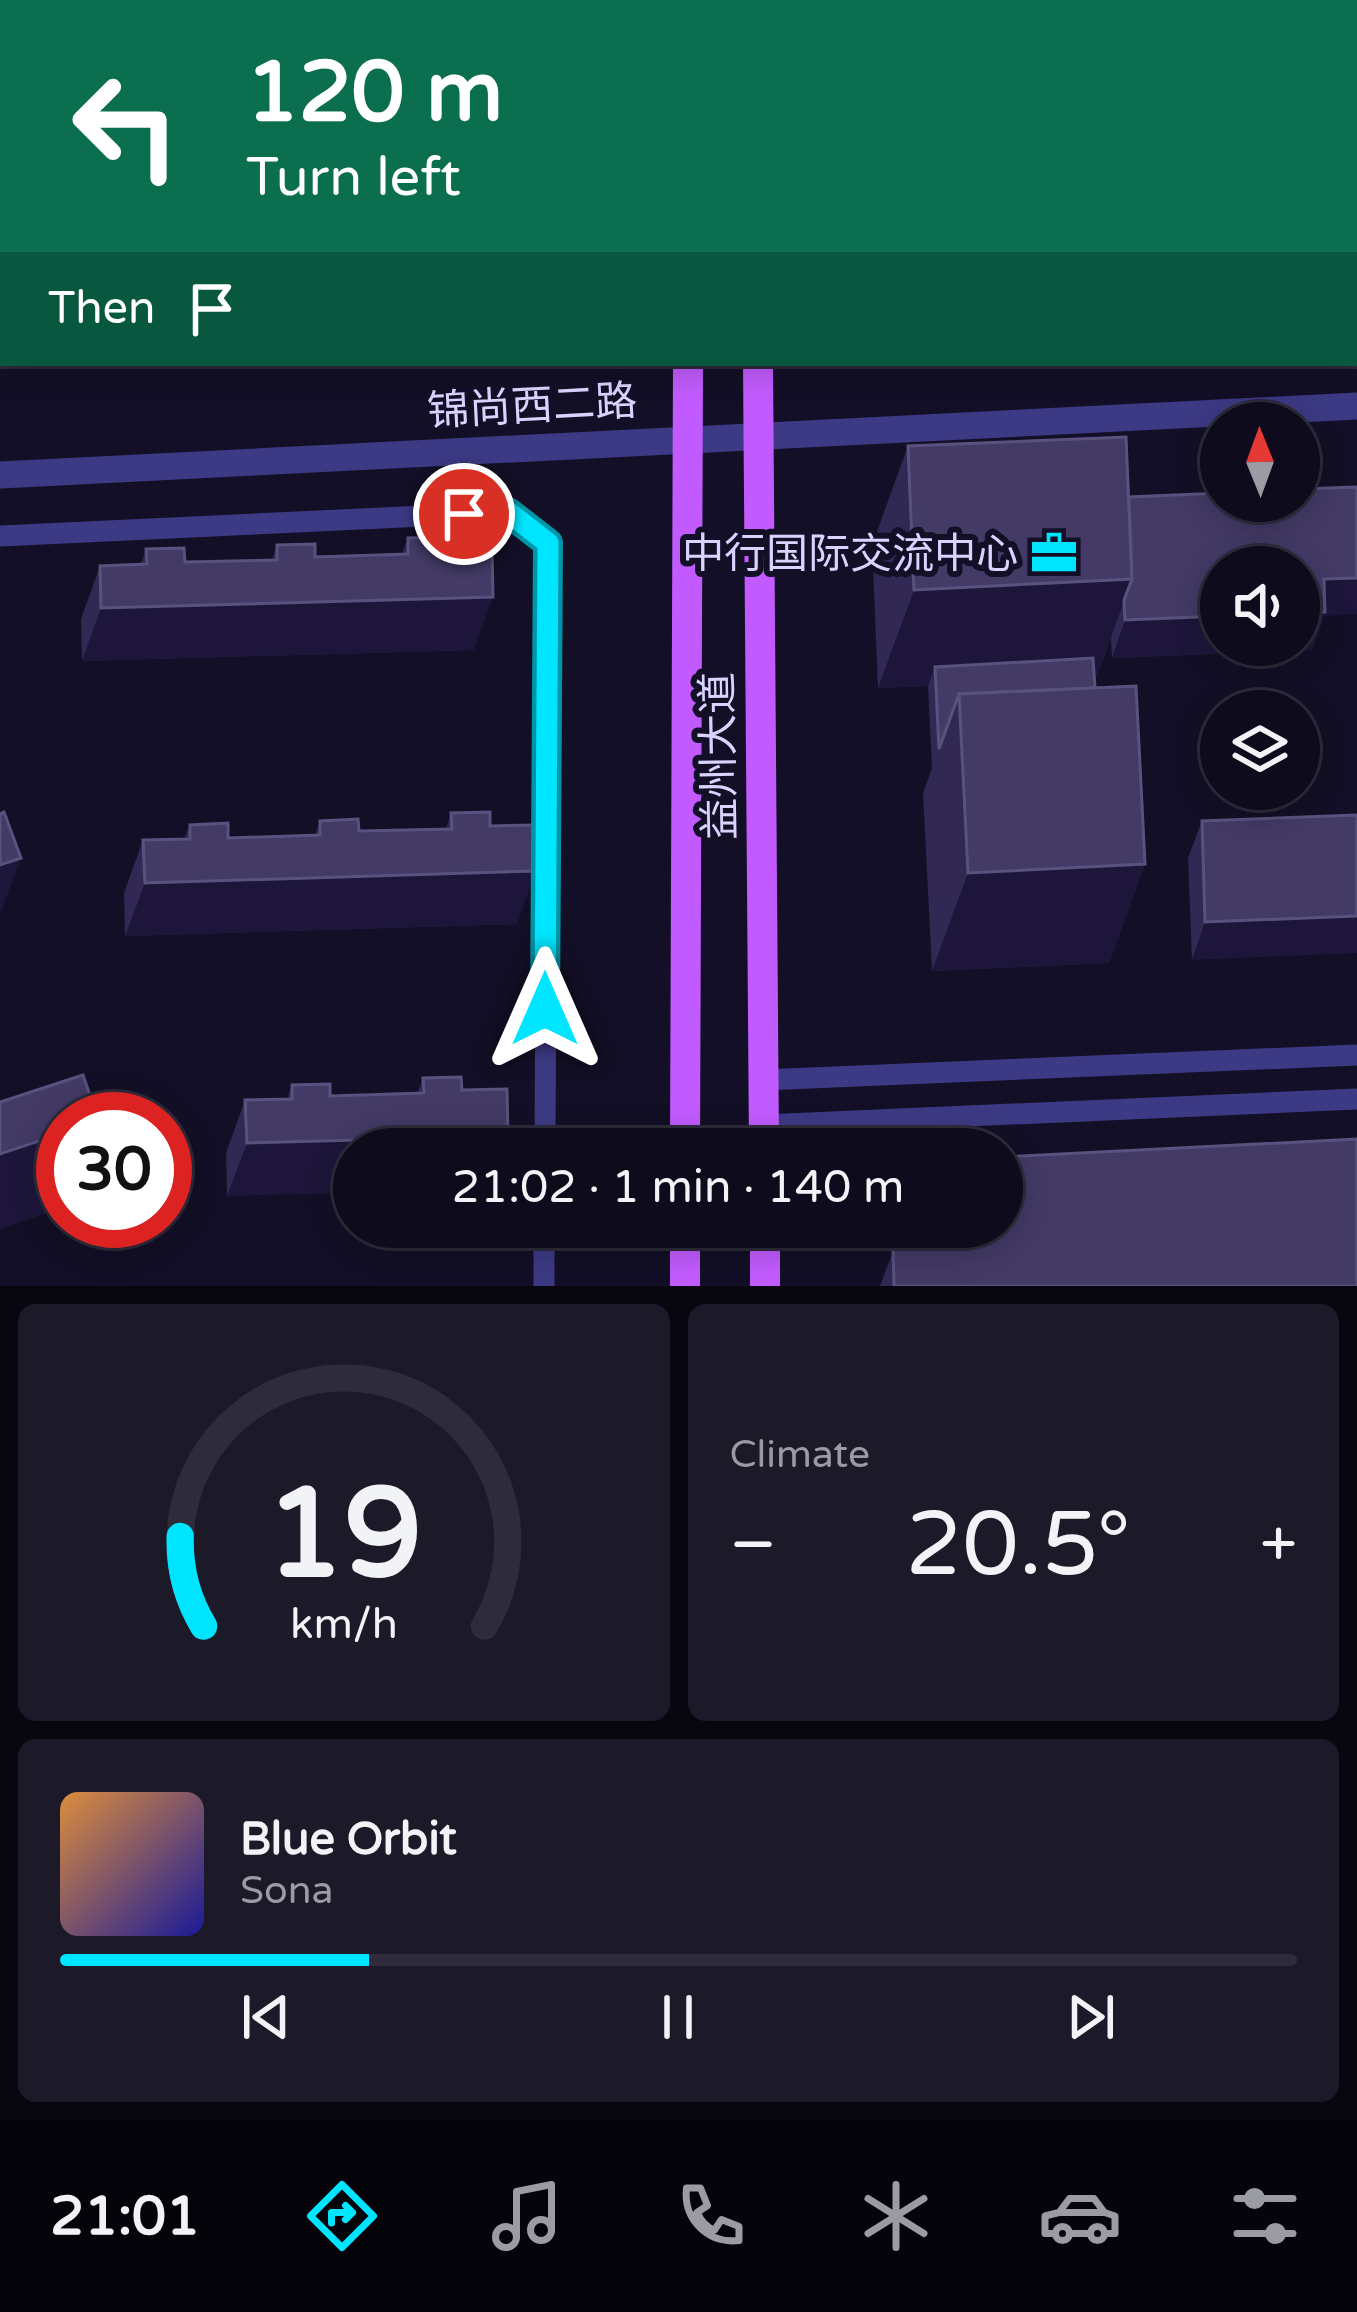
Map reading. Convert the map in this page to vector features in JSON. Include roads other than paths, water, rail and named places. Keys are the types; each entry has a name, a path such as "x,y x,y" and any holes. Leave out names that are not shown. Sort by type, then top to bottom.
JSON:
{"main road":[{"name":"益州大道","path":"685,1128 688,366"},
{"name":"益州大道","path":"758,366 764,1128"},
{"path":"685,1248 685,1286"},
{"path":"764,1248 765,1286"}],"street":[{"name":"锦尚西二路","path":"0,475 1357,406"},
{"path":"0,536 508,512 548,543 544,1128"},
{"path":"764,1080 1357,1055"},
{"path":"904,1128 1357,1099"},
{"path":"544,1248 544,1286"}],"place":[{"name":"中行国际交流中心","path":"1054,553"}]}
